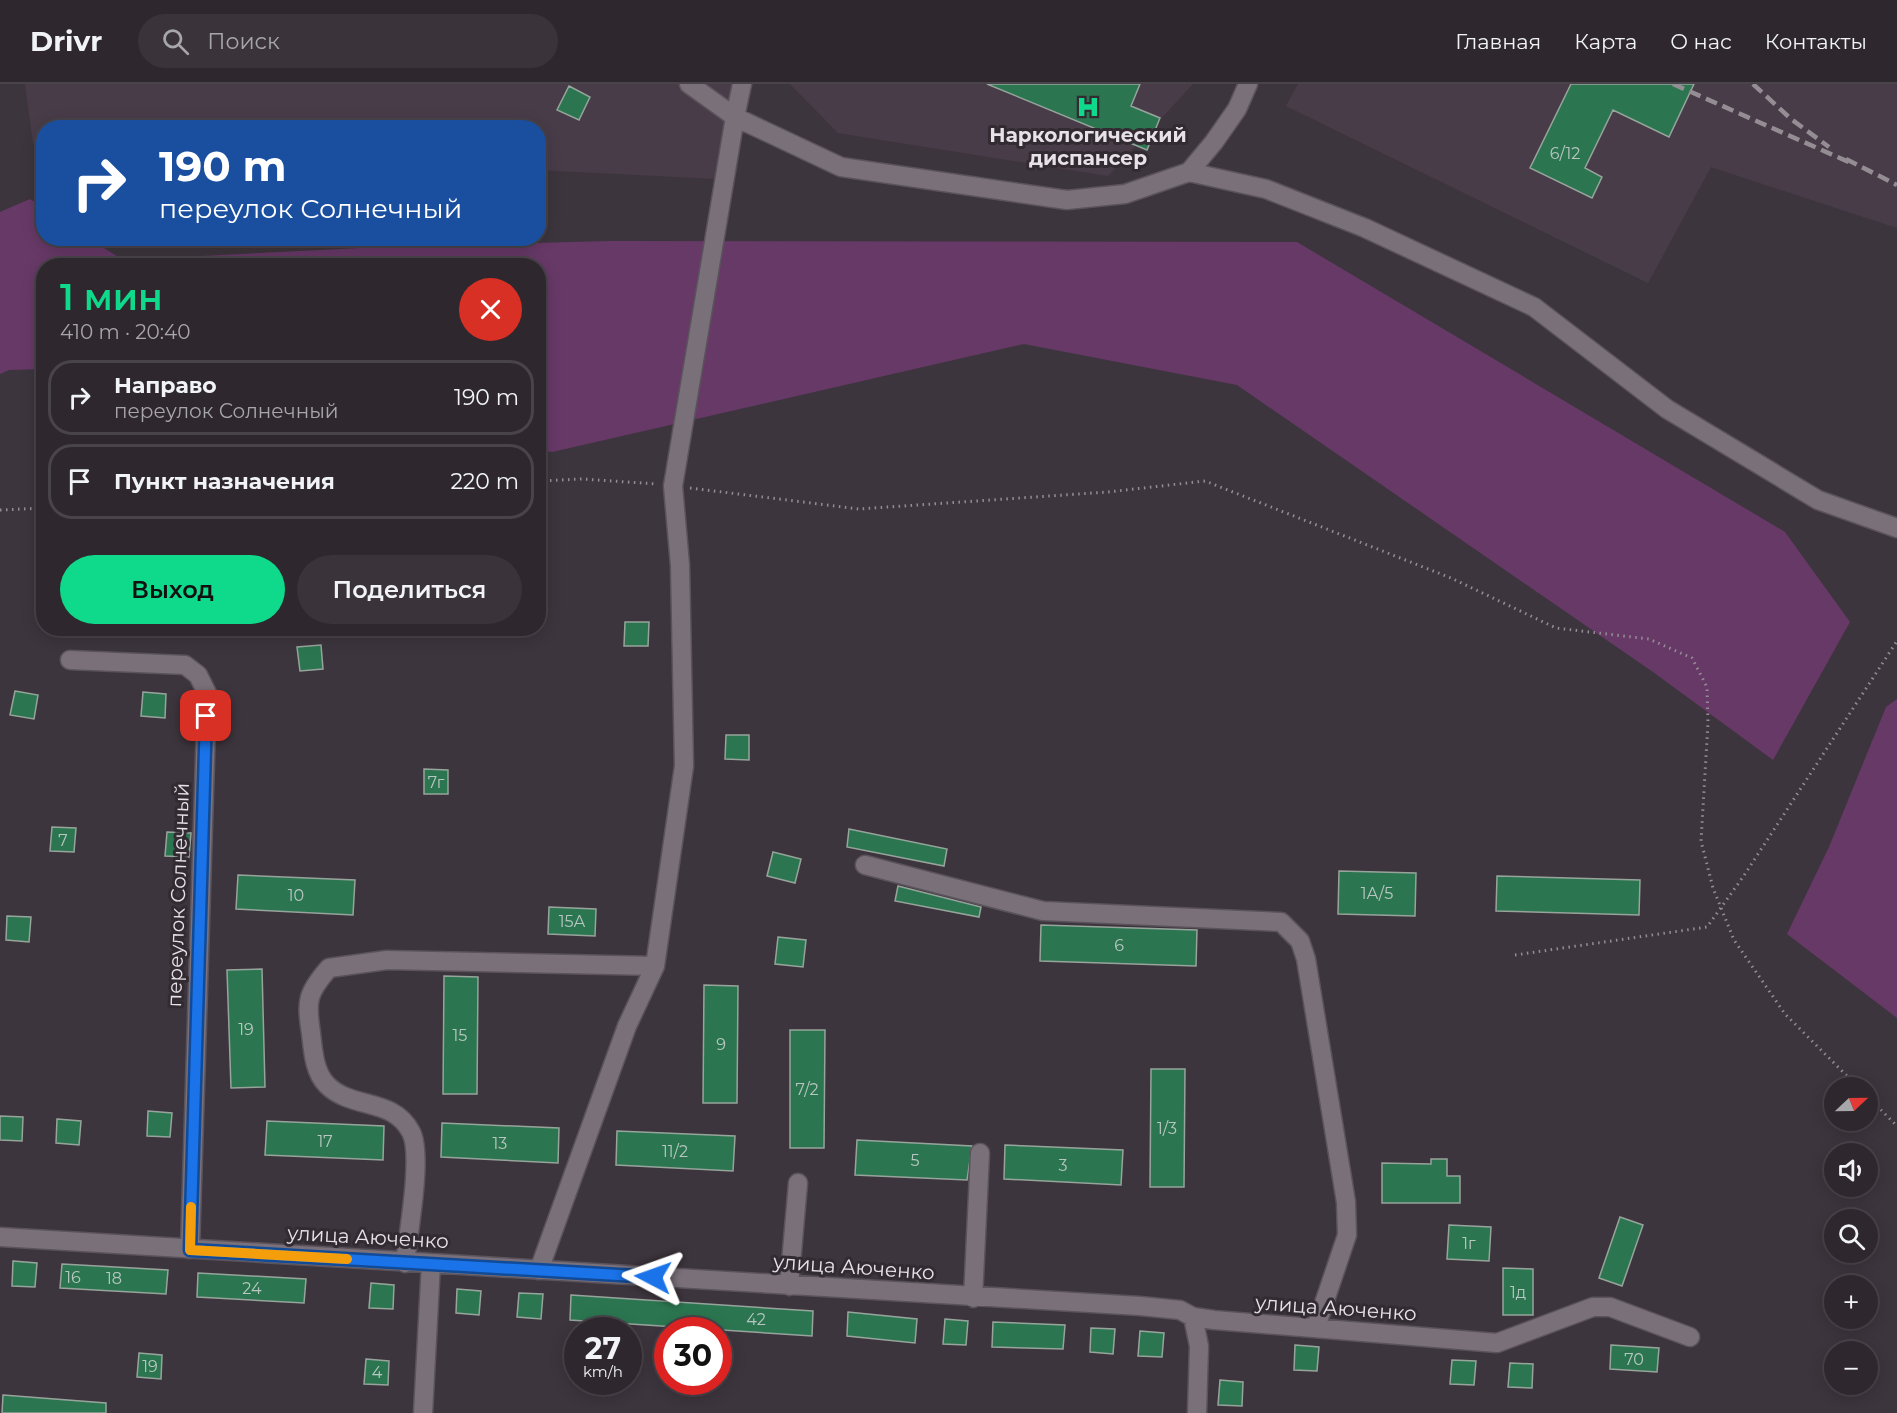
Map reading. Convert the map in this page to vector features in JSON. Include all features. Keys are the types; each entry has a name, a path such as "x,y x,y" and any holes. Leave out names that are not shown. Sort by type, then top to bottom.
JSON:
{"street":[{"path":"689,84 735,117 841,167 1067,200 1125,194 1188,172 1214,142 1237,109 1248,84"},
{"path":"539,1270 627,1026 655,966 684,766 680,566 673,486 742,84"},
{"path":"1188,172 1266,189 1365,228 1534,307 1666,409 1818,500 1897,528"},
{"name":"переулок Солнечный","path":"70,660 185,665 198,675 207,693 190,1250"},
{"path":"865,865 1042,911 1281,922 1300,941 1306,959 1346,1202 1347,1235 1316,1327"},
{"path":"405,1263 417,1147 405,1121 388,1108 353,1099 327,1085 314,1061 306,1005 317,981 329,968 387,960 655,966"},
{"path":"973,1298 980,1153"},
{"path":"789,1286 798,1183"},
{"name":"улица Аюченко","path":"0,1237 1180,1310 1193,1317 1497,1343 1593,1307 1610,1307 1690,1337"},
{"path":"423,1413 431,1263"},
{"path":"1193,1317 1199,1346 1197,1413"}],"path":[{"path":"546,481 582,479 673,486 859,509 1108,492 1205,481 1451,578 1556,627 1649,639 1692,658 1707,687 1708,723 1701,841 1706,865 1721,907 1734,940 1785,1014 1847,1077"},
{"path":"0,510 36,508"},
{"path":"1515,955 1707,927 1897,641"},
{"path":"1878,1106 1897,1126"}],"shaded area":[{"path":"25,84 739,84 717,179 546,170 546,120 36,120 36,143 33,143"},
{"path":"790,84 1193,84 1108,176 838,133"},
{"path":"1298,84 1897,84 1897,228 1711,167 1648,283 1286,106"},
{"path":"30,199 36,203 36,246 101,246 120,258 36,258 36,369 9,370 0,374 0,212"},
{"path":"610,241 1297,242 1785,532 1850,622 1773,760 1653,672 1237,385 1024,344 552,452 546,451 546,258 162,258 360,248 546,246 546,243"},
{"path":"1897,699 1897,1018 1787,934 1829,847 1886,707"}],"building":[{"name":"Наркологический диспансер","path":"987,84 1140,84 1131,106 1160,118 1147,150"},
{"path":"1571,84 1694,84 1669,137 1613,110 1585,168 1602,177 1592,198 1530,168"},
{"path":"569,86 590,97 579,120 557,110"},
{"path":"625,622 649,622 648,646 624,646"},
{"path":"321,645 323,669 300,671 297,647"},
{"path":"15,691 38,695 34,719 10,715"},
{"path":"143,692 166,694 165,718 141,716"},
{"path":"726,735 749,735 749,760 725,759"},
{"path":"424,769 448,770 448,794 424,794"},
{"path":"52,827 76,828 74,852 50,851"},
{"path":"849,829 947,849 944,866 847,847"},
{"path":"167,832 191,833 189,857 165,856"},
{"path":"773,852 801,859 795,883 767,876"},
{"path":"1339,871 1416,873 1415,916 1338,914"},
{"path":"238,875 355,880 353,915 236,909"},
{"path":"1497,876 1640,880 1639,915 1496,911"},
{"path":"898,886 981,907 979,917 895,901"},
{"path":"549,907 596,909 595,936 548,934"},
{"path":"7,916 31,917 29,942 6,940"},
{"path":"1041,925 1197,930 1196,966 1040,961"},
{"path":"778,937 806,940 803,967 775,964"},
{"path":"262,969 265,1087 231,1088 227,970"},
{"path":"444,976 478,977 477,1094 443,1094"},
{"path":"704,985 738,986 737,1103 703,1103"},
{"path":"790,1030 825,1030 824,1148 790,1148"},
{"path":"1151,1069 1185,1069 1184,1187 1150,1187"},
{"path":"148,1111 172,1113 170,1137 147,1136"},
{"path":"0,1116 23,1117 22,1141 0,1140"},
{"path":"57,1119 81,1121 79,1145 56,1143"},
{"path":"267,1121 384,1126 383,1160 265,1155"},
{"path":"442,1123 559,1128 558,1163 441,1157"},
{"path":"617,1131 735,1136 733,1171 616,1165"},
{"path":"857,1140 972,1146 967,1180 855,1175"},
{"path":"1005,1145 1123,1150 1121,1185 1004,1179"},
{"path":"1431,1159 1447,1159 1447,1176 1460,1176 1460,1203 1382,1203 1382,1163 1431,1164"},
{"path":"1620,1217 1643,1225 1622,1286 1599,1278"},
{"path":"1449,1225 1491,1227 1489,1261 1447,1259"},
{"path":"13,1261 37,1263 35,1287 12,1286"},
{"path":"62,1264 168,1270 166,1294 60,1288"},
{"path":"1503,1268 1533,1269 1533,1315 1503,1315"},
{"path":"198,1273 306,1279 304,1303 197,1297"},
{"path":"371,1283 394,1285 393,1309 369,1308"},
{"path":"457,1289 481,1291 479,1315 456,1313"},
{"path":"519,1293 543,1294 541,1319 517,1317"},
{"path":"571,1295 813,1311 812,1336 732,1331 732,1317 654,1317 654,1326 642,1325 642,1317 570,1317"},
{"path":"848,1312 917,1319 915,1343 847,1336"},
{"path":"945,1319 968,1321 966,1345 943,1344"},
{"path":"993,1322 1065,1325 1063,1349 992,1347"},
{"path":"1091,1328 1115,1329 1113,1354 1090,1352"},
{"path":"1140,1331 1164,1333 1162,1357 1138,1356"},
{"path":"1295,1345 1319,1347 1317,1371 1294,1370"},
{"path":"1611,1345 1659,1348 1657,1372 1610,1369"},
{"path":"139,1353 162,1355 161,1379 137,1377"},
{"path":"366,1359 389,1361 388,1385 364,1384"},
{"path":"1452,1360 1476,1361 1474,1385 1450,1384"},
{"path":"1510,1363 1533,1364 1532,1388 1508,1387"},
{"path":"1220,1380 1243,1382 1242,1406 1218,1405"},
{"path":"3,1395 106,1403 106,1413 2,1413"}],"railway":[{"path":"1673,84 1851,163"},
{"path":"1753,84 1791,119 1829,147"},
{"path":"1846,159 1897,185"}],"slow traffic":[{"path":"191,1207 190,1250 347,1259"}],"place":[{"name":"Наркологический диспансер","path":"1088,107"}],"route":[{"path":"206,716 190,1250 653,1277"}]}
